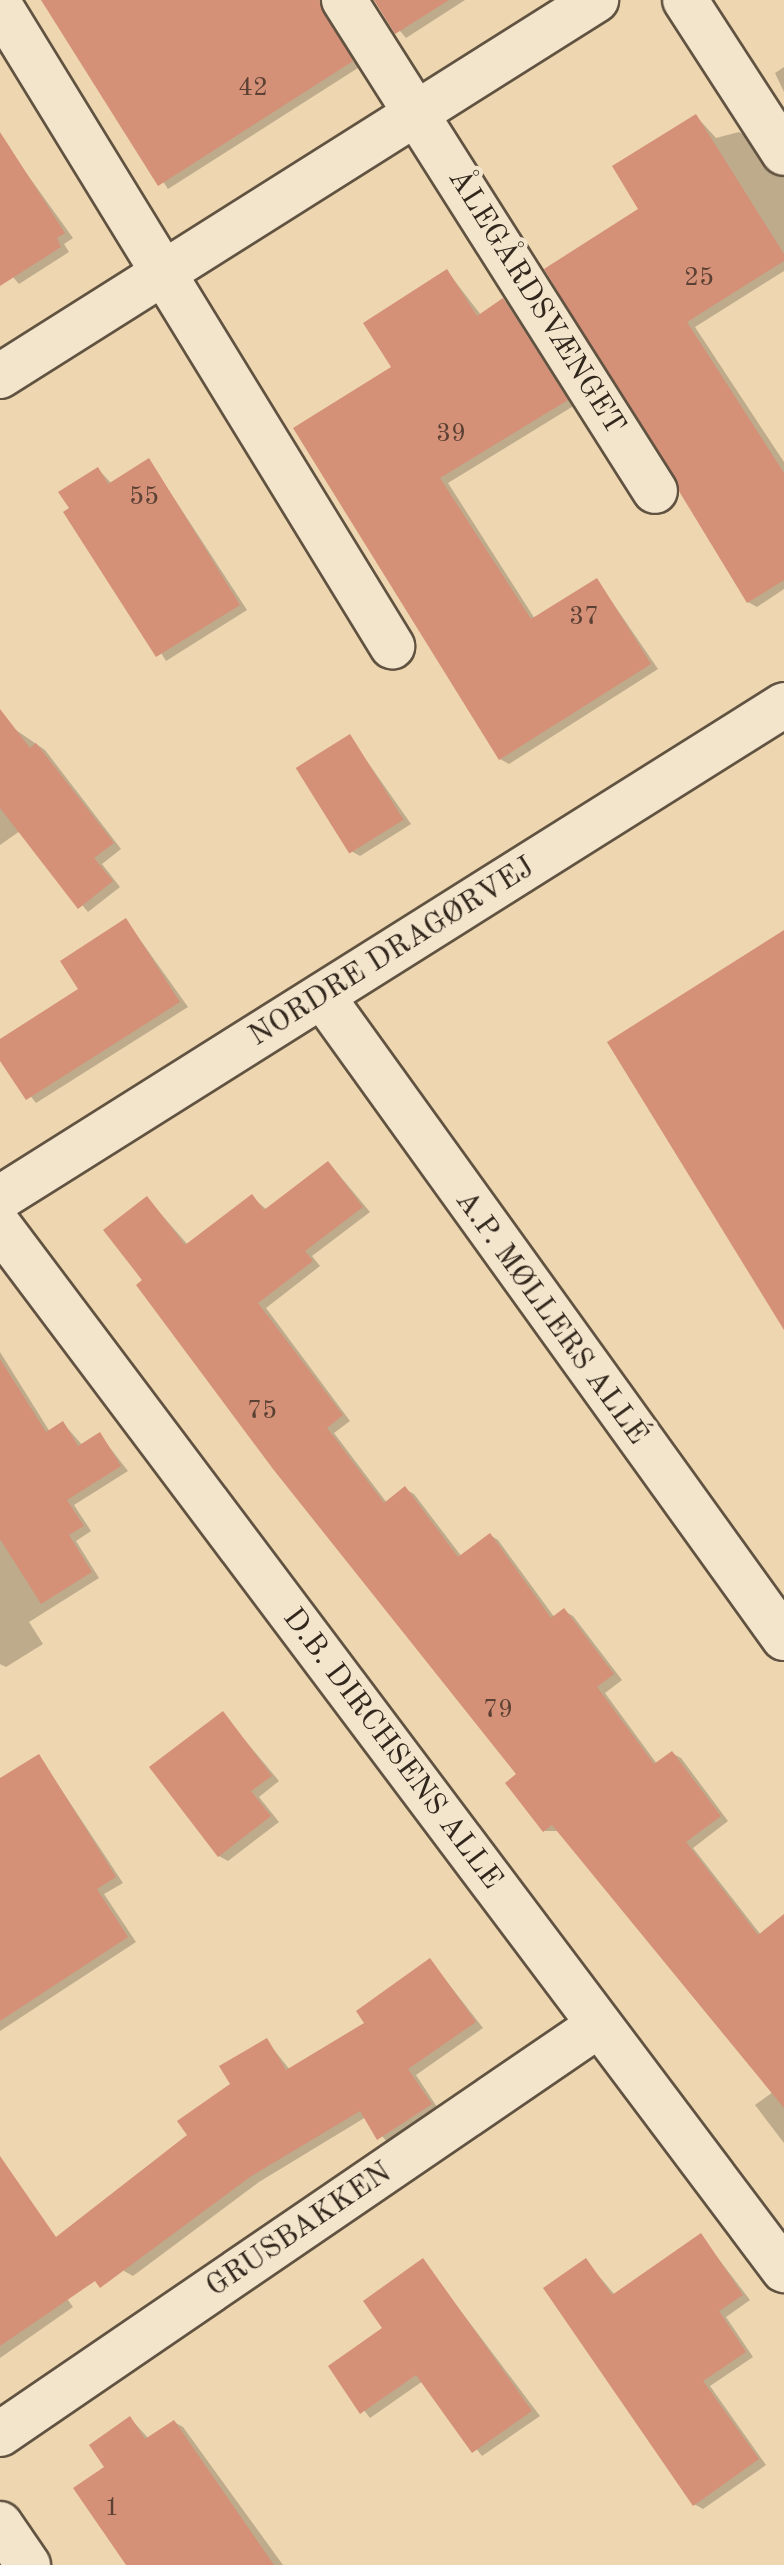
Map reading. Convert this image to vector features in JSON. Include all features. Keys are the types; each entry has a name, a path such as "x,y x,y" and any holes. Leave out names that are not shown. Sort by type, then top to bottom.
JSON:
{"street":[{"name":"ÅLEGÅRDSVÆNGET","path":"344,0 655,491"},
{"path":"0,376 596,0"},
{"path":"685,0 784,153"},
{"path":"0,6 167,270 392,646"},
{"name":"NORDRE DRAGØRVEJ","path":"0,1198 784,705"},
{"name":"A.P. MØLLERS ALLÉ","path":"322,996 784,1638"},
{"name":"D.B. DIRCHSENS ALLE","path":"0,1227 784,2270"},
{"name":"GRUSBAKKEN","path":"0,2434 599,2025"},
{"path":"0,2524 28,2565"}],"building":[{"path":"41,0 319,0 353,61 158,186"},
{"path":"374,0 449,0 395,34"},
{"path":"696,114 784,254 784,261 687,322 784,473 784,580 747,603 544,269 638,209 612,166"},
{"path":"0,132 65,233 57,238 61,247 0,286"},
{"path":"447,269 477,316 503,298 568,400 440,478 531,619 597,578 651,664 499,760 293,428 391,367 363,323"},
{"path":"149,458 240,605 156,657 63,512 69,508 58,492 98,467 108,484"},
{"path":"0,709 30,748 36,743 114,843 94,858 113,881 78,909 0,808"},
{"path":"350,734 404,820 349,854 296,768"},
{"path":"126,918 180,1002 26,1100 0,1061 0,1039 78,989 60,961"},
{"path":"784,930 784,1330 607,1042"},
{"path":"328,1161 363,1207 305,1251 313,1261 258,1303 343,1415 327,1428 384,1503 405,1486 458,1557 490,1533 551,1618 564,1608 614,1674 597,1687 654,1764 672,1751 721,1816 686,1842 758,1935 784,1914 784,2108 552,1825 543,1832 505,1783 516,1774 273,1469 136,1285 142,1280 103,1230 147,1196 185,1245 252,1194 264,1210"},
{"path":"0,1359 46,1432 63,1421 78,1446 100,1432 121,1466 67,1500 84,1526 69,1535 92,1572 41,1604 0,1539"},
{"path":"223,1711 272,1776 251,1791 271,1816 218,1857 149,1767"},
{"path":"39,1754 116,1877 97,1889 128,1937 0,2021 0,1778"},
{"path":"430,1958 476,2022 408,2069 432,2104 377,2140 360,2111 250,2177 100,2288 95,2281 0,2346 0,2156 56,2237 187,2135 177,2121 230,2084 219,2066 267,2038 286,2070 364,2023 356,2011"},
{"path":"701,2233 743,2295 719,2311 746,2352 703,2381 759,2459 693,2506 543,2288 586,2258 612,2295"},
{"path":"423,2258 532,2411 472,2453 416,2375 360,2414 328,2366 382,2328 363,2301"},
{"path":"130,2416 145,2439 174,2420 274,2565 126,2565 73,2488 104,2467 89,2445"}]}
